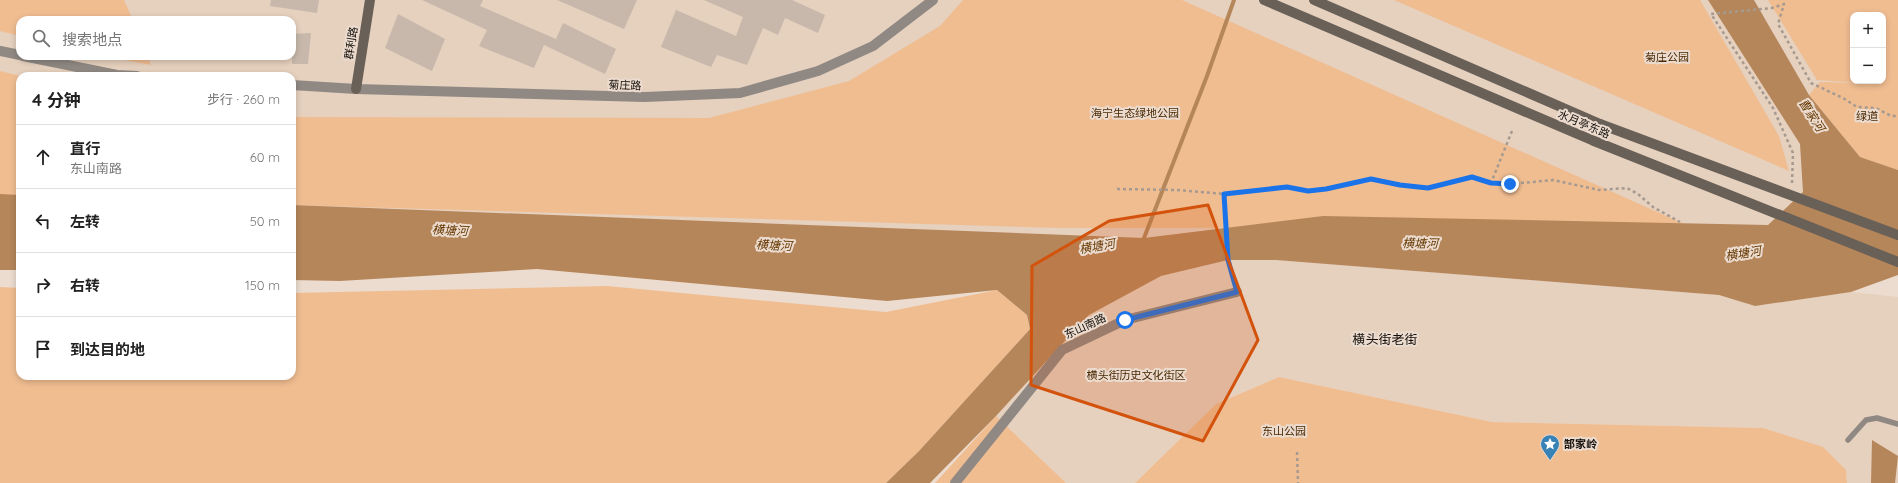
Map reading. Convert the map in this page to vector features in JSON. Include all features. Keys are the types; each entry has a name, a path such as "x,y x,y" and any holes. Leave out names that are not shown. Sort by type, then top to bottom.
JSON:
{"main road":[{"name":"群利路","path":"356,89 370,0"},
{"name":"水月亭东路","path":"1314,0 1600,124 1898,235"},
{"name":"水月亭东路","path":"1266,1 1594,141 1898,262"}],"street":[{"name":"菊庄路","path":"296,85 356,89 644,98 740,93 818,71 872,46 933,0"},
{"path":"0,51 16,55"},
{"path":"41,60 102,72"},
{"name":"东山南路","path":"955,483 1062,350 1125,320 1237,292"}],"lane":[{"path":"1848,440 1866,420 1877,418 1898,424"}],"path":[{"path":"1792,188 1793,153 1773,108 1711,14 1772,8 1784,4 1778,24 1811,83 1843,98 1857,107 1876,108 1891,116 1898,116"},
{"path":"1491,183 1512,132"},
{"path":"1117,189 1177,190 1224,194 1287,187 1308,191 1326,189 1371,179 1400,185 1428,188 1472,177 1491,183 1510,184 1553,180 1599,190 1627,188 1638,194 1653,207 1680,222"},
{"path":"1224,194 1228,260 1237,292"},
{"path":"1297,452 1298,483"}],"highlighted area":[{"path":"1208,205 1258,340 1203,441 1031,385 1032,266 1109,221"}],"shaded area":[{"path":"0,0 1898,0 1898,223 1144,238 296,228 296,72 16,72 16,225 0,225"},
{"name":"横头街历史文化街区","path":"1228,260 1276,260 1719,295 1755,306 1851,292 1898,297 1898,483 1847,483 1846,470 1763,428 1492,422 1279,377 1216,404 1135,483 1066,483 996,416 1089,315 1161,276"}],"green space":[{"path":"0,0 124,0 131,16 16,16 16,35 0,31"},
{"name":"海宁生态绿地公园","path":"963,0 1182,0 1691,227 1061,228 296,205 296,117 709,118 849,81 940,26"},
{"name":"菊庄公园","path":"1394,0 1700,0 1779,136 1789,171"},
{"name":"绿道","path":"1768,0 1898,0 1898,170 1860,157 1809,95 1820,82 1886,84 1886,12 1850,12 1850,82 1817,80"},
{"path":"124,60 149,60 151,65"},
{"path":"0,71 16,75 16,197 0,196"},
{"path":"607,286 886,312 997,290 1027,315 1030,329 919,451 886,483 0,483 0,287 16,288 16,380 296,380 296,293"},
{"name":"东山公园","path":"1279,377 1492,422 1763,428 1823,447 1846,470 1847,483 1135,483 1216,404"},
{"path":"996,416 1066,483 935,483"}],"water":[{"path":"1708,0 1754,0 1809,95 1860,157 1898,170 1898,275 1851,292 1755,306 1719,295 1276,260 1228,260 1161,276 1089,315 996,416 930,483 886,483 919,451 1030,329 1027,315 997,290 887,301 537,269 340,281 296,280 296,205 1144,238 1323,216 1768,225 1803,192 1800,144"},
{"path":"0,194 16,195 16,270 0,270"},
{"path":"1872,440 1898,456 1895,483 1871,483"}],"building":[{"path":"271,0 319,0 317,13 270,6"},
{"path":"422,0 483,0 480,6 556,39 563,23 616,49 605,74 544,45 534,68 479,46 487,30"},
{"path":"557,0 637,0 624,29"},
{"path":"704,0 792,0 825,15 818,33 785,18 778,35 763,28 747,65 717,55 711,67 661,47 676,10 736,36 743,17"},
{"path":"398,14 445,39 432,71 385,48"},
{"path":"311,33 308,64 292,64 292,60 296,60 296,34"}],"waterway":[{"path":"1144,238 1207,76 1234,0"}],"place":[{"name":"郜家岭","path":"1550,461"}],"district":[{"name":"横头街老街","path":"1385,339"}],"route":[{"path":"1125,320 1237,292 1228,260 1224,194 1287,187 1308,191 1326,189 1371,179 1400,185 1428,188 1472,177 1491,183 1510,184"}],"water label":[{"name":"曹家河","path":"1812,115"},
{"name":"横塘河","path":"450,230"},
{"name":"横塘河","path":"1420,243"},
{"name":"横塘河","path":"774,245"},
{"name":"横塘河","path":"1097,246"},
{"name":"横塘河","path":"1743,253"}]}
